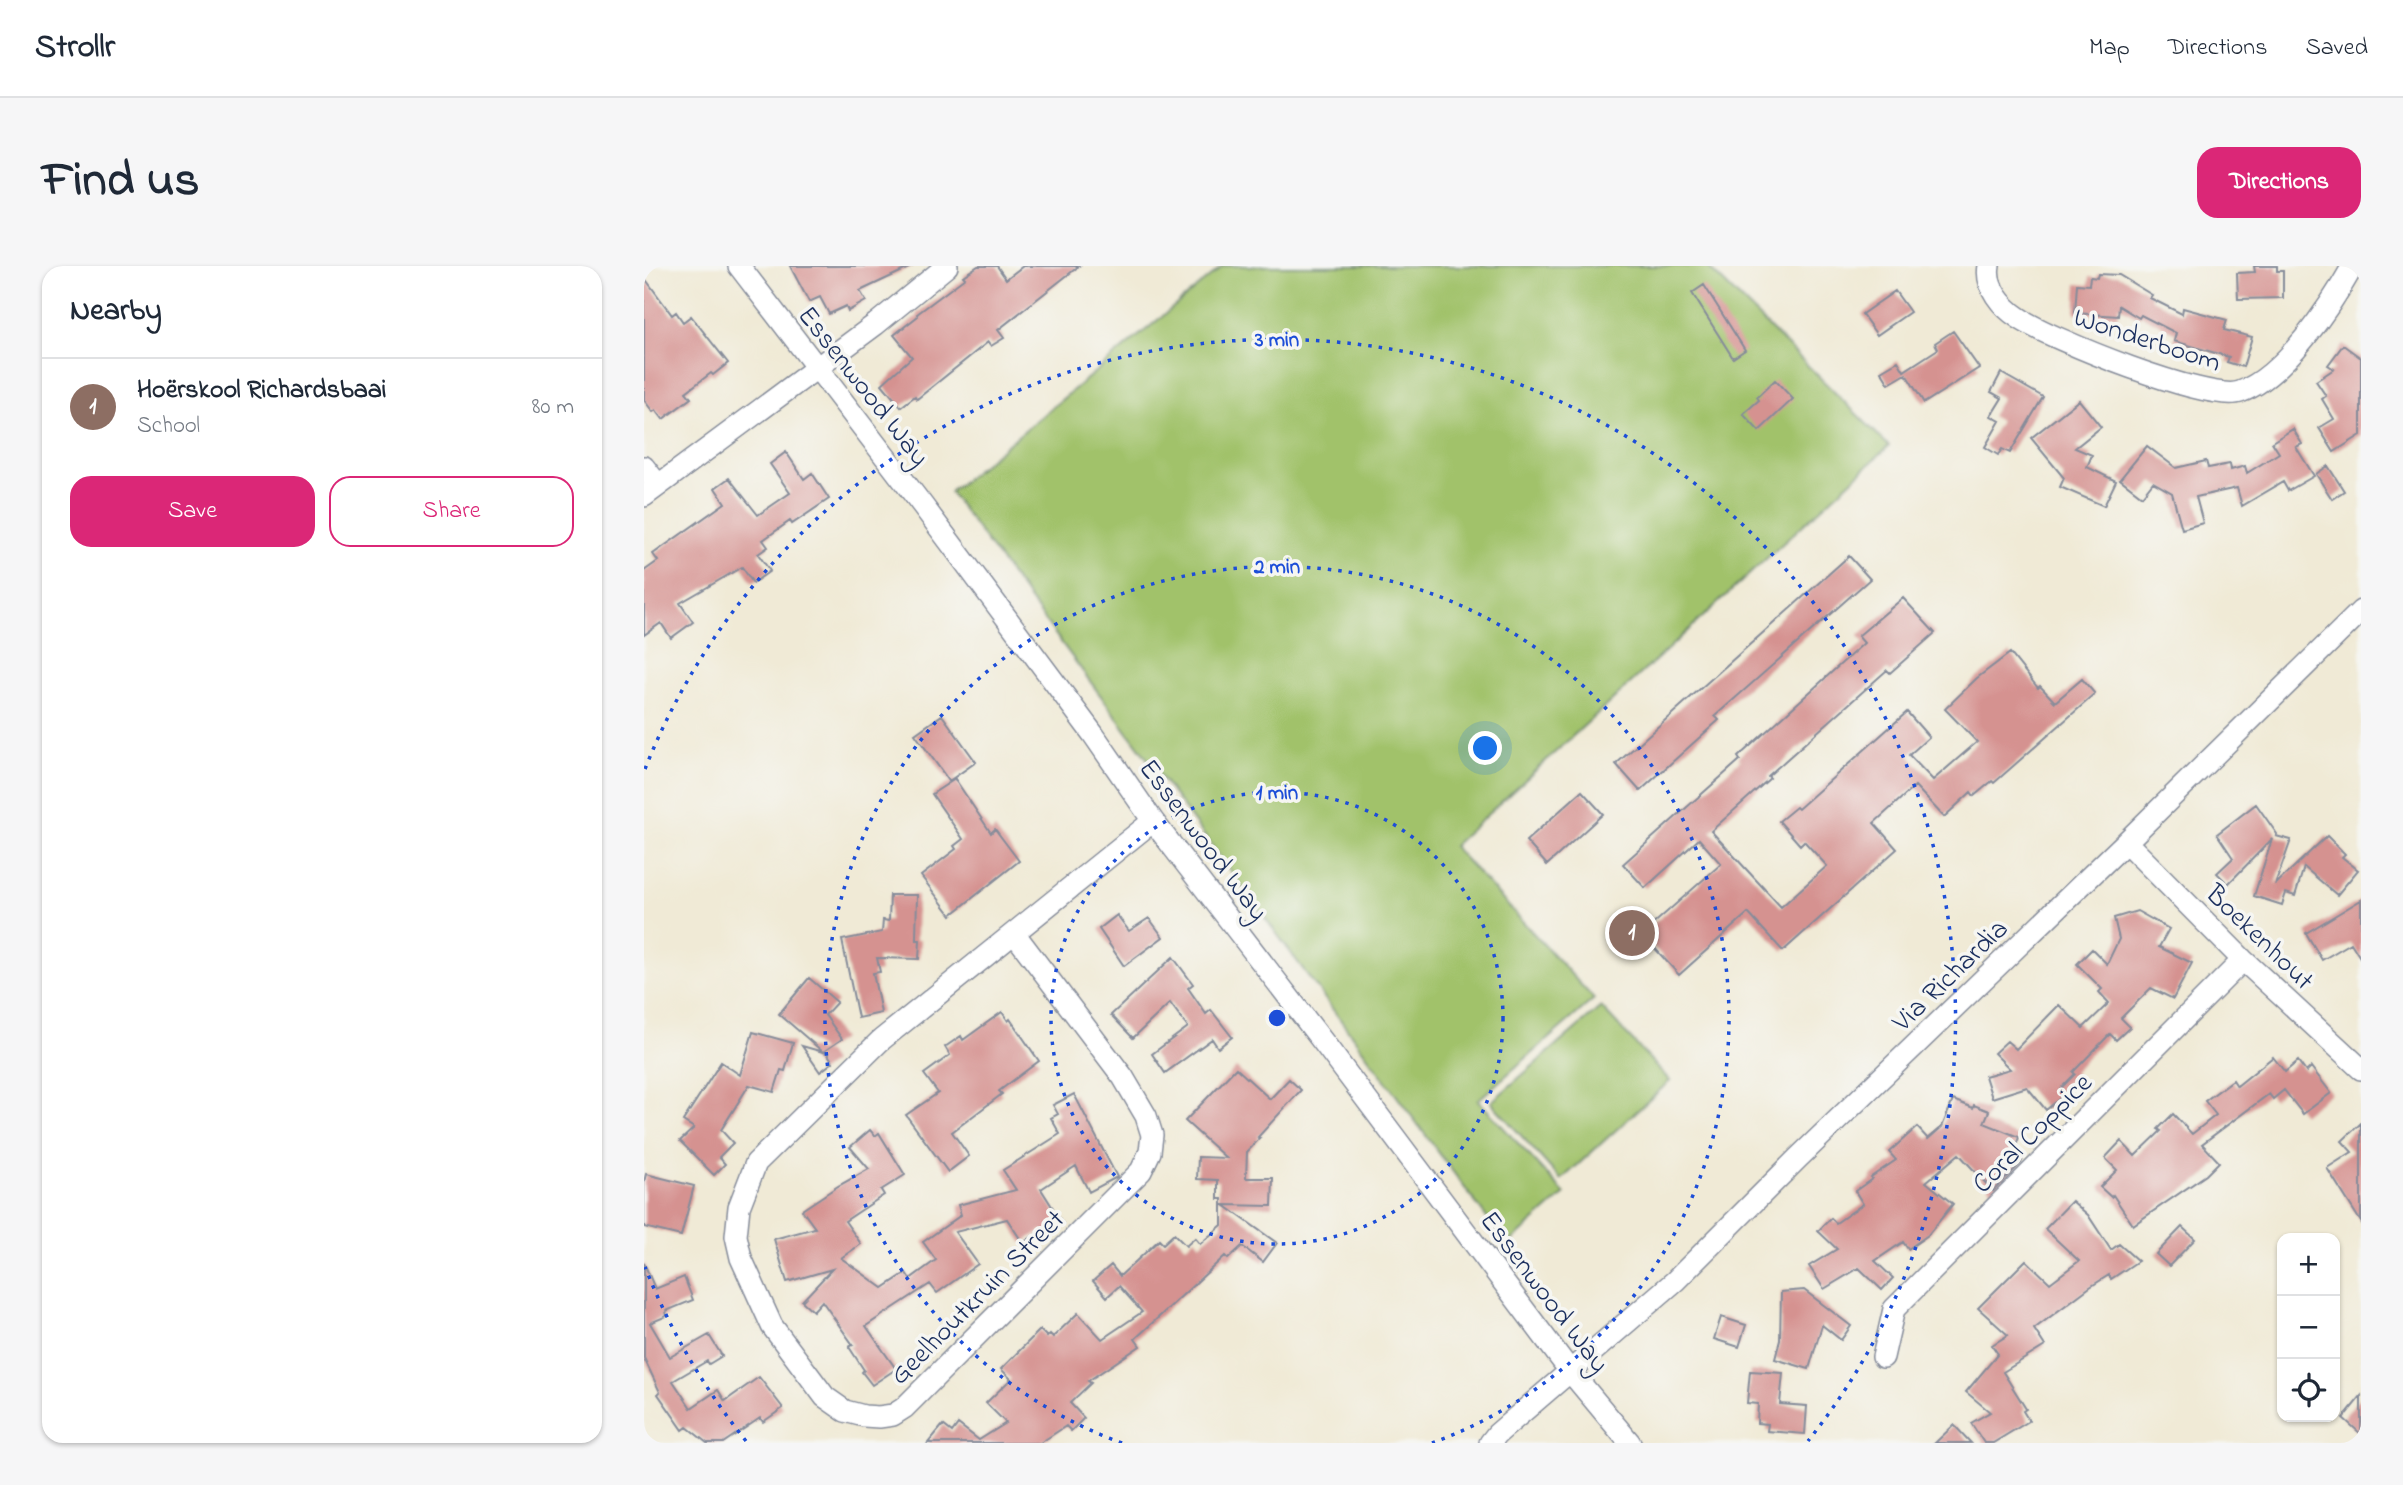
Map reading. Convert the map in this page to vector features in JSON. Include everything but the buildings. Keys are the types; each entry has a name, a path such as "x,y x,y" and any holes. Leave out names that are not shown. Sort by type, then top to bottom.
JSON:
{"street":[{"name":"Essenwood Way","path":"739,266 923,506 1093,734 1153,821 1327,1047 1570,1371 1630,1443"},
{"path":"644,467 651,490 816,369 947,266"},
{"name":"Wonderboom","path":"1989,266 1987,276 1996,296 2018,317 2050,335 2090,353 2163,378 2213,392 2239,393 2277,367 2300,344 2353,266"},
{"name":"Via Richardia","path":"1490,1443 1497,1434 1675,1281 2361,611"},
{"name":"Geelhoutkruin Street","path":"1014,933 1123,1077 1146,1116 1152,1135 1150,1152 1141,1171 904,1408 893,1415 879,1417 845,1411 825,1396 772,1326 741,1258 736,1236 739,1207 756,1163 880,1041 1014,933 1153,821"},
{"name":"Boekenhout","path":"2126,842 2242,960 2361,1069"},
{"name":"Coral Coppice","path":"1883,1357 1894,1309 2242,960"}],"green space":[{"path":"1223,266 1707,266 1889,446 1453,846 1594,999 1478,1100 1565,1194 1507,1245 950,492"},
{"path":"1601,1007 1670,1081 1561,1180 1491,1102"}],"place":[{"name":"Hoërskool Richardsbaai","path":"1632,933"}]}
